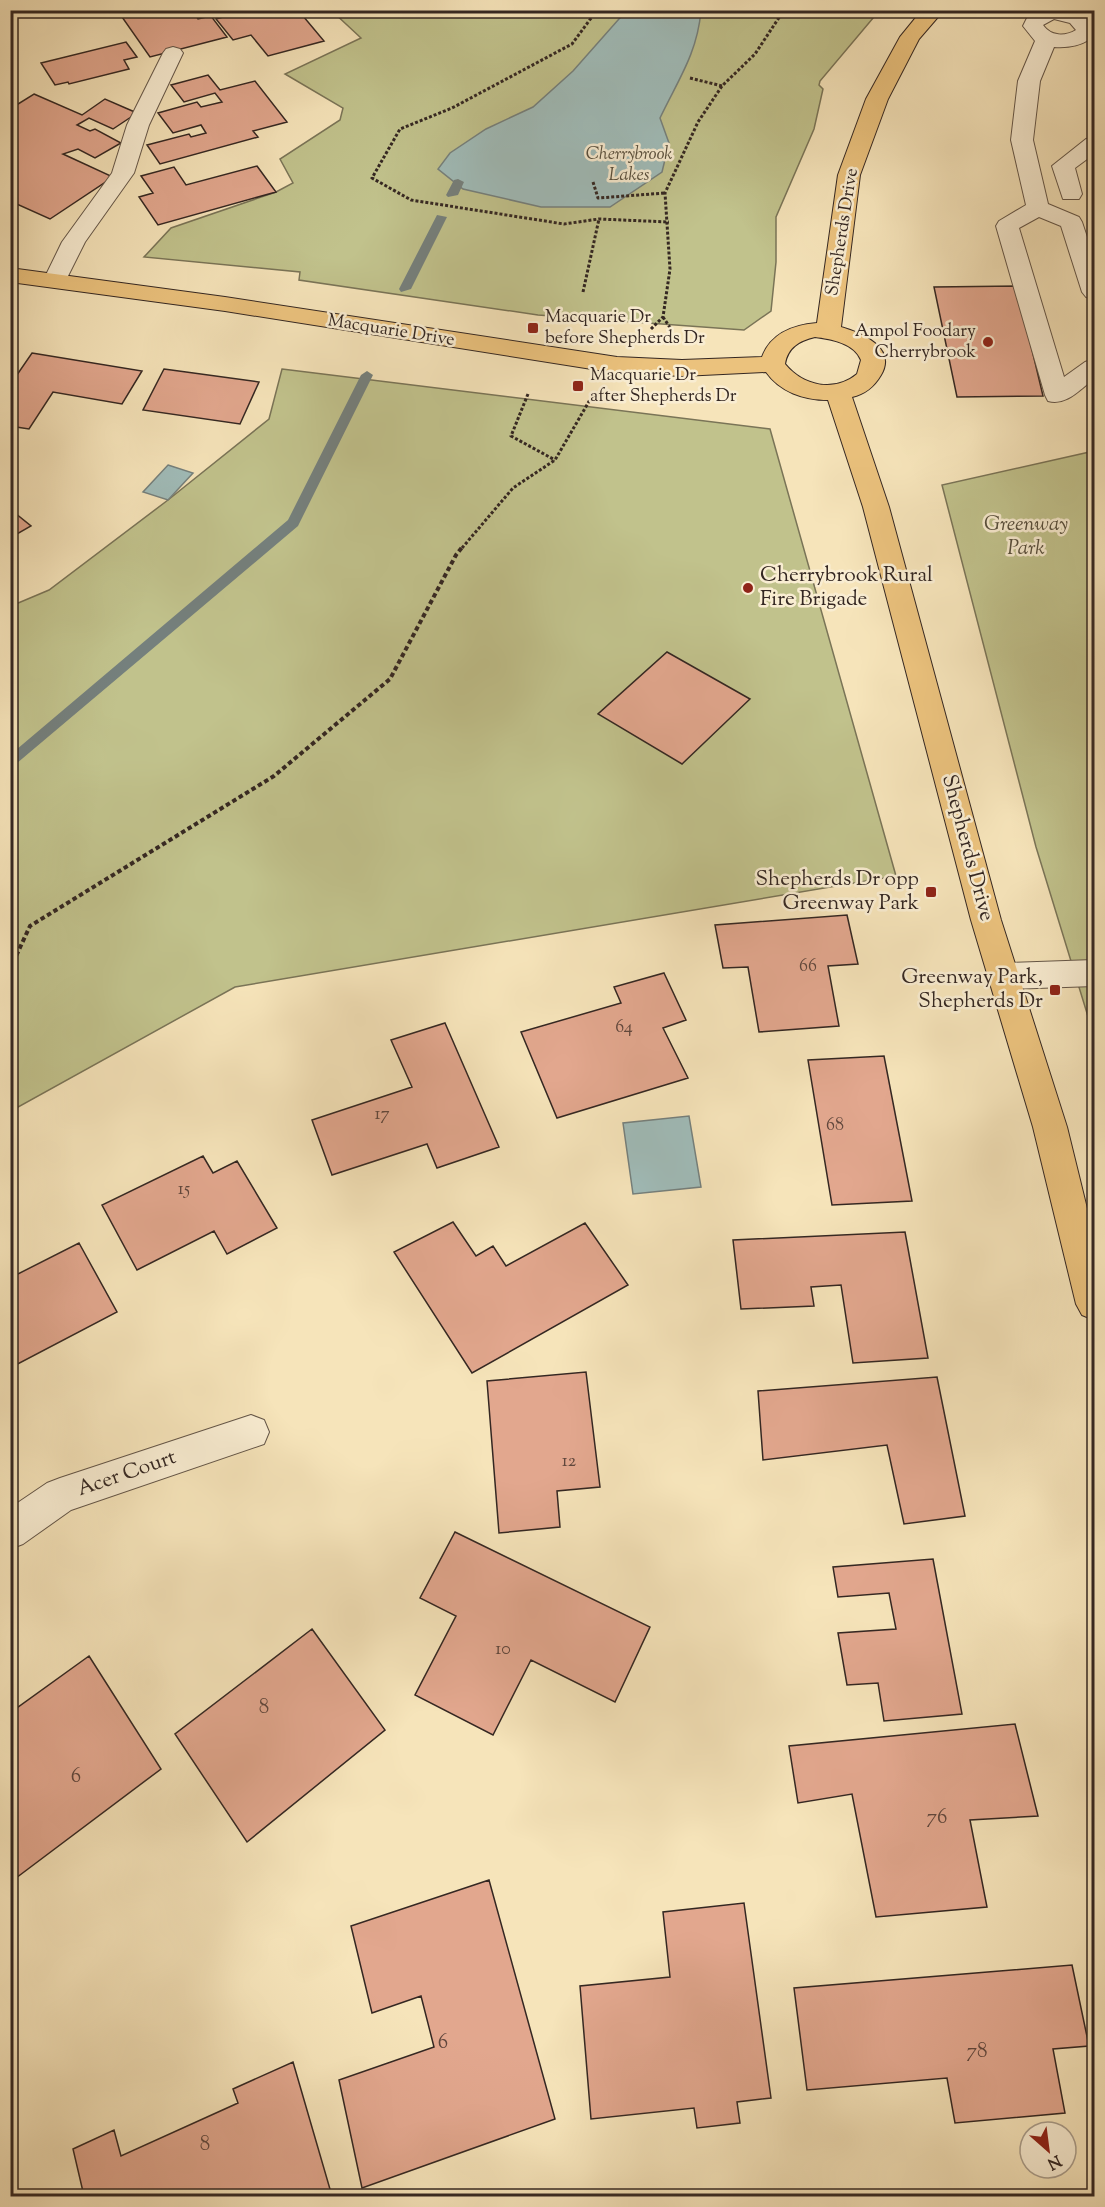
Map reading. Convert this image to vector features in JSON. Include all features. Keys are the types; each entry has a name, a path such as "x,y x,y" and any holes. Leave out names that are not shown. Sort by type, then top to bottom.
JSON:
{"main road":[{"name":"Shepherds Drive","path":"828,331 849,175 877,99 910,37 934,10"},
{"name":"Macquarie Drive","path":"10,275 225,304 617,365 682,368 773,364"},
{"path":"828,331 858,341 868,350 873,361 872,371 864,380 838,392 806,390 792,384 773,364 776,349 783,341 803,332 828,331"},
{"name":"Shepherds Drive","path":"838,392 876,507 986,920 1050,1127 1095,1304"}],"street":[{"path":"1051,12 1085,29 1064,41 1047,38 1033,26 1038,18 1051,12"},
{"path":"1038,208 1022,140 1029,81 1047,38"},
{"path":"55,281 74,242 123,173 138,125 172,54"},
{"path":"1071,194 1064,166 1095,144"},
{"path":"1038,208 1071,222 1095,292"},
{"path":"1038,208 1007,226 1057,395 1095,366"},
{"path":"1005,976 1095,973"},
{"name":"Acer Court","path":"10,1531 60,1496 251,1432"}],"path":[{"path":"597,10 572,44 452,108 400,129 372,178 411,200 564,224 599,219 669,222"},
{"path":"674,335 663,317 670,269 669,222 665,193 698,122 722,87 755,54 784,10"},
{"path":"690,78 722,87"},
{"path":"593,182 598,198 665,193"},
{"path":"582,292 599,219"},
{"path":"10,969 30,926 274,776 390,679 456,555 513,488 555,459 583,407 617,365"},
{"path":"528,394 511,436 555,459"}],"green space":[{"name":"Cherrybrook Lakes","path":"332,11 879,11 820,81 819,85 823,89 814,129 776,217 776,262 771,311 744,330 538,315 299,280 300,272 144,257 171,228 276,192 293,183 280,159 340,120 343,108 285,74 361,38"},
{"path":"282,369 770,429 896,876 235,987 11,1111 11,606 49,590 168,500 269,419"},
{"name":"Greenway Park","path":"1094,451 1094,1036 1036,847 942,485"}],"water":[{"path":"626,11 701,11 691,54 660,118 669,143 662,172 610,207 541,207 463,189 438,169 450,153 486,129 533,107 573,71"},
{"path":"168,465 193,473 168,500 143,492"},
{"path":"689,1116 701,1187 633,1194 623,1123"}],"building":[{"path":"149,10 192,10 198,19 211,16 227,37 150,57 122,17"},
{"path":"248,10 298,10 324,41 268,56 251,35 233,40 216,19"},
{"path":"126,42 137,57 124,60 129,69 69,84 68,82 55,85 41,63"},
{"path":"208,75 220,90 255,81 287,122 253,131 258,137 160,164 147,145 189,134 191,137 206,133 201,125 173,133 158,113 197,102 201,107 222,102 215,93 184,102 171,85"},
{"path":"34,94 82,115 105,99 137,113 113,129 89,118 77,125 90,131 95,129 121,143 95,158 78,149 63,154 113,177 50,219 10,201 10,109"},
{"path":"257,166 276,192 158,225 139,197 153,193 141,176 174,167 186,185"},
{"name":"Ampol Foodary Cherrybrook","path":"1017,286 1043,396 957,397 934,287"},
{"path":"32,353 142,371 122,404 53,392 29,429 10,426 10,385"},
{"path":"164,369 259,382 240,424 143,410"},
{"path":"10,509 31,526 10,538"},
{"path":"667,652 750,699 682,764 598,714"},
{"path":"847,915 858,964 828,966 839,1026 759,1032 748,967 723,968 715,925"},
{"path":"664,973 686,1020 663,1028 688,1078 557,1118 521,1032 621,1003 614,987"},
{"path":"445,1023 499,1147 437,1168 427,1144 332,1175 312,1120 412,1087 391,1040"},
{"path":"884,1056 912,1201 832,1205 808,1060"},
{"path":"203,1156 213,1173 237,1161 277,1228 227,1254 214,1231 137,1270 102,1205"},
{"path":"453,1222 476,1256 493,1246 506,1266 585,1223 628,1285 472,1373 394,1252"},
{"path":"905,1232 928,1358 853,1363 841,1285 811,1287 814,1306 741,1309 733,1240"},
{"path":"79,1243 117,1312 10,1368 10,1278"},
{"path":"586,1372 600,1487 557,1491 560,1527 499,1533 487,1381"},
{"path":"937,1377 965,1516 904,1524 887,1445 763,1460 758,1391"},
{"path":"455,1532 650,1627 615,1702 531,1660 493,1735 415,1695 456,1616 420,1598"},
{"path":"933,1559 962,1714 884,1721 878,1683 847,1685 838,1633 896,1629 889,1593 838,1597 833,1567"},
{"path":"312,1629 385,1730 247,1842 175,1734"},
{"path":"89,1656 161,1769 16,1878 10,1869 10,1713"},
{"path":"1015,1724 1038,1816 970,1820 987,1907 876,1917 852,1794 798,1803 789,1746"},
{"path":"489,1880 555,2119 362,2188 339,2080 434,2047 421,1996 372,2013 351,1926"},
{"path":"744,1903 771,2098 737,2102 740,2123 697,2128 694,2108 591,2119 580,1986 670,1977 663,1912"},
{"path":"1072,1965 1089,2046 1053,2049 1065,2113 955,2123 947,2078 807,2090 794,1988"},
{"path":"293,2062 332,2196 84,2196 73,2149 114,2130 121,2156 238,2103 233,2089"}],"waterway":[{"path":"452,195 458,182"},
{"path":"405,289 441,217"},
{"path":"10,764 293,523 367,375"}],"place":[{"name":"Macquarie Dr before Shepherds Dr","path":"533,328"},
{"name":"Ampol Foodary Cherrybrook","path":"988,342"},
{"name":"Macquarie Dr after Shepherds Dr","path":"578,386"},
{"name":"Cherrybrook Rural Fire Brigade","path":"748,588"},
{"name":"Shepherds Dr opp Greenway Park","path":"931,892"},
{"name":"Greenway Park, Shepherds Dr","path":"1055,990"}]}
